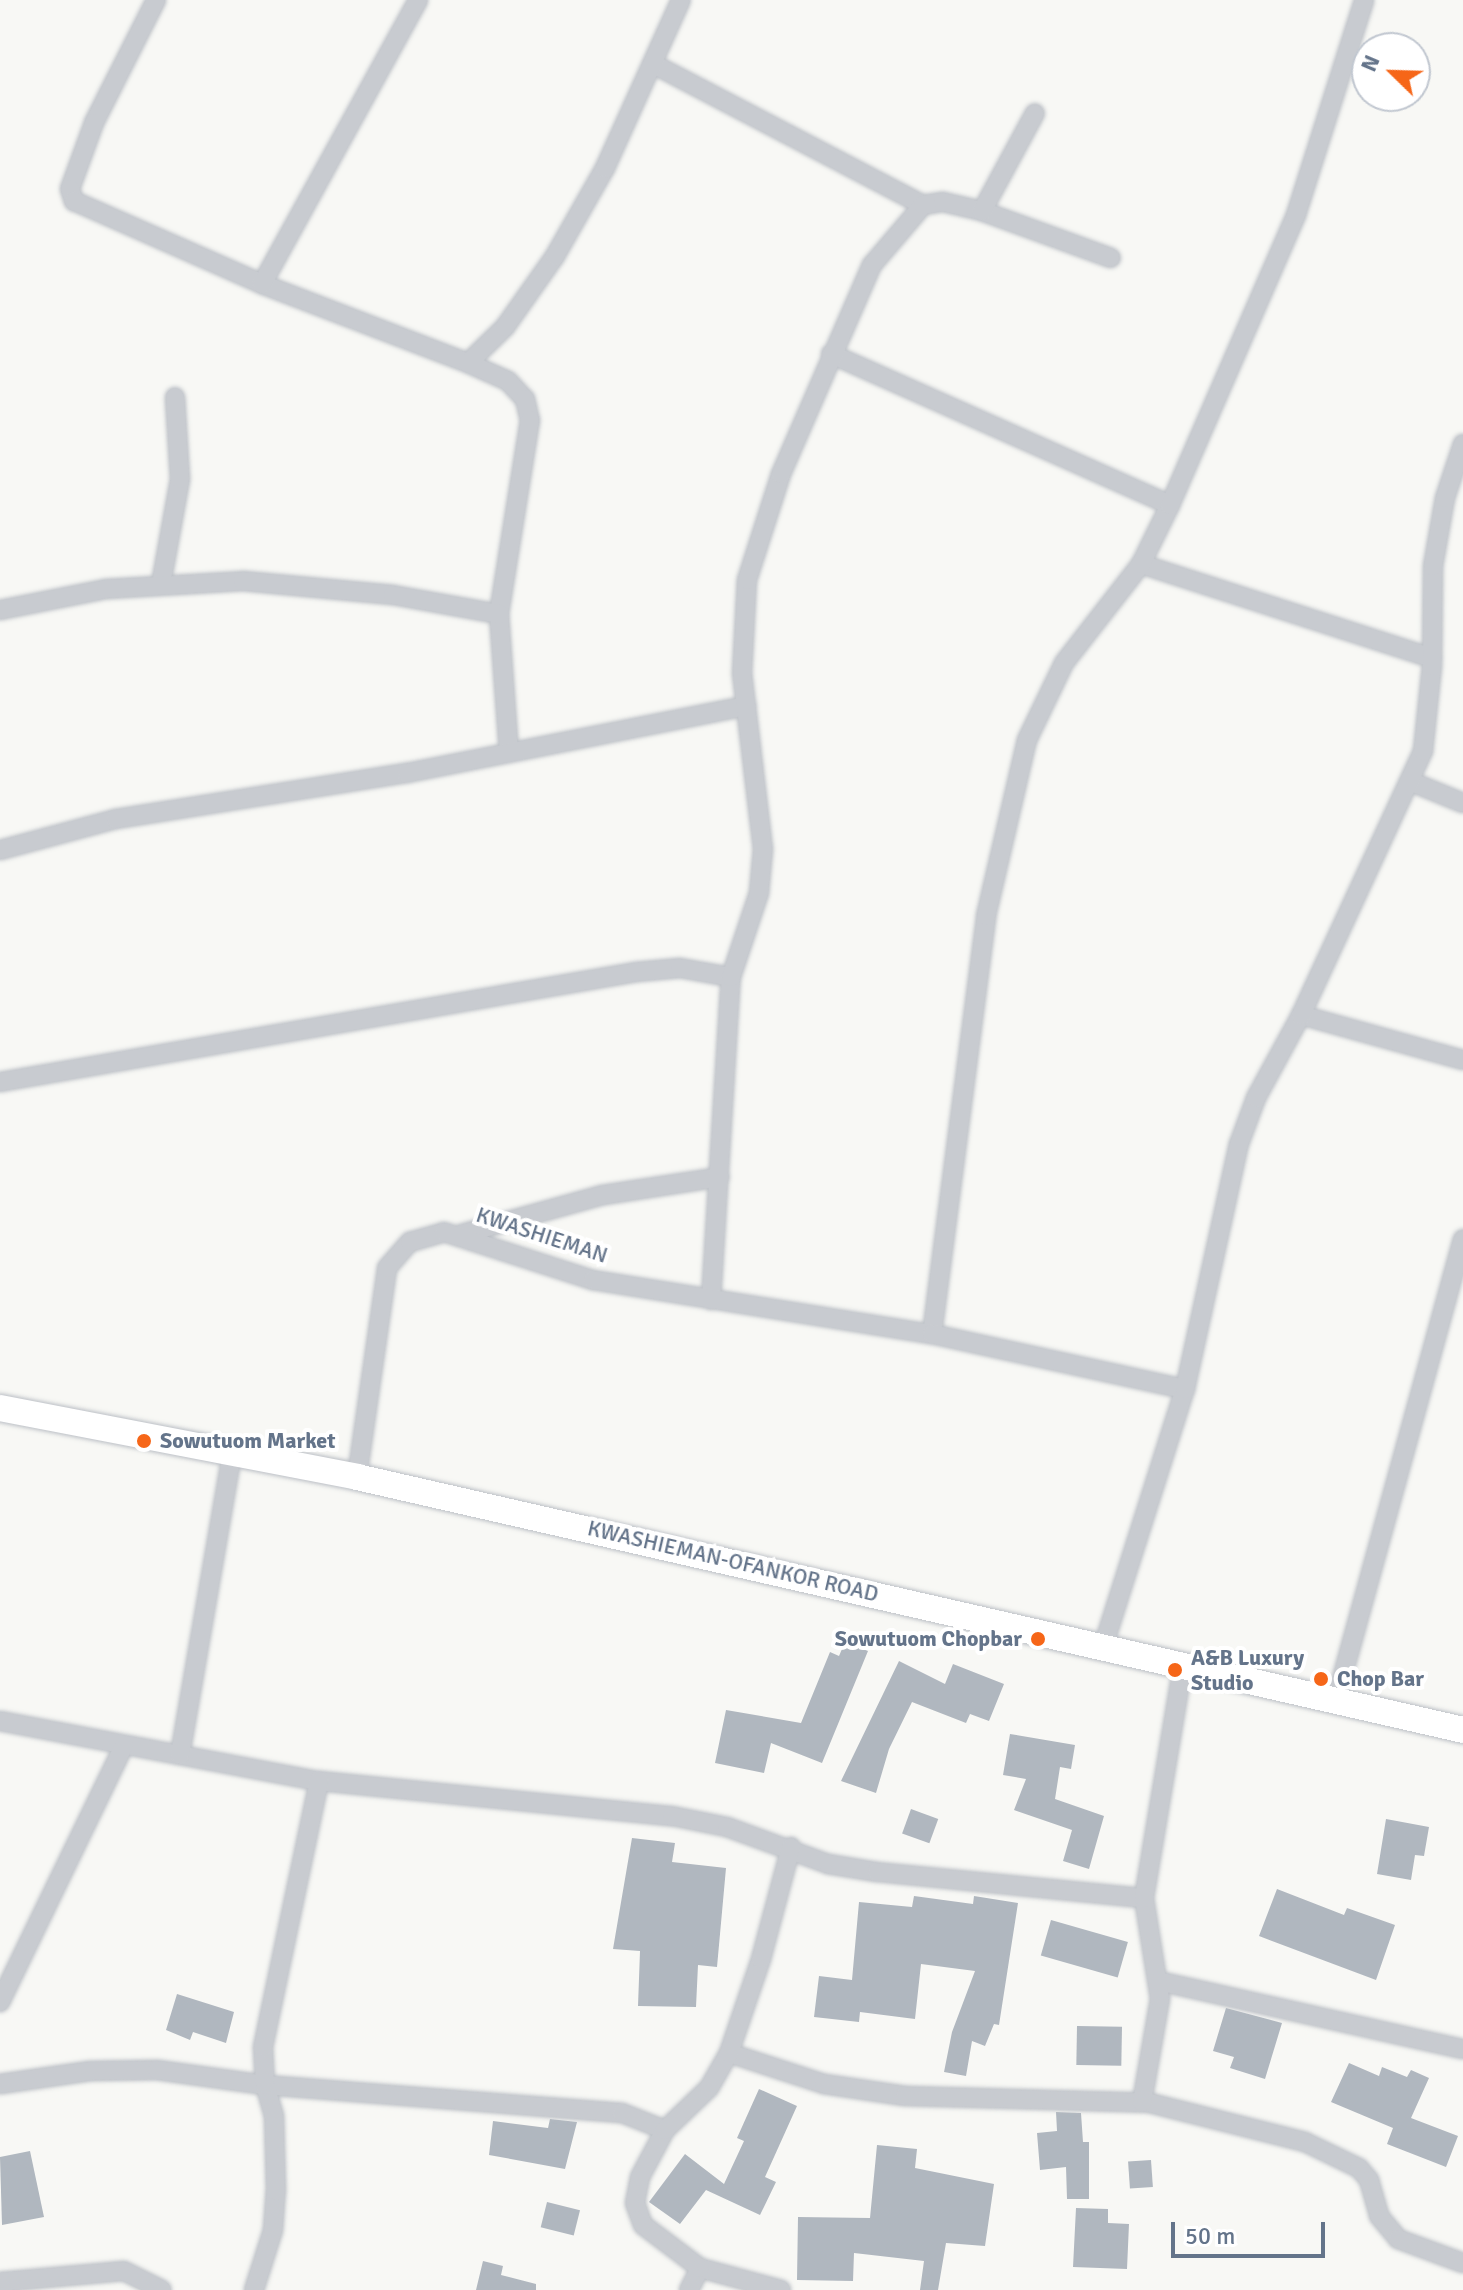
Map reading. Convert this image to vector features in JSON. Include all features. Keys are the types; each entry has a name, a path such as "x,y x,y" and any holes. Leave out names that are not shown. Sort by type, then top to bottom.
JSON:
{"main road":[{"name":"KWASHIEMAN-OFANKOR ROAD","path":"0,1408 233,1449 1104,1644 1463,1730"}],"street":[{"path":"156,0 108,88 70,196 262,284 508,381 529,409 499,614 509,753"},
{"path":"262,284 418,0"},
{"path":"468,363 505,327 555,256 655,65 681,0"},
{"path":"932,1334 986,916 1008,806 1048,692 1082,636 1141,564 1170,505 1296,215 1364,0"},
{"path":"655,65 923,205 943,202 982,211 1111,258"},
{"path":"982,211 1035,113"},
{"path":"711,1300 731,977 759,893 763,849 746,706 742,629 747,580 781,474 872,265 923,205"},
{"path":"831,354 1170,505"},
{"path":"161,584 180,479 175,397"},
{"path":"1104,1644 1185,1389 1239,1144 1272,1063 1301,1015 1412,782 1430,714 1433,566 1445,498 1463,444"},
{"path":"1141,564 1432,658"},
{"path":"0,610 161,584 243,581 311,586 499,614"},
{"path":"0,850 116,819 509,753 746,706"},
{"path":"1412,782 1463,803"},
{"path":"0,1082 636,972 680,968 731,977"},
{"path":"1301,1015 1463,1060"},
{"path":"462,1234 603,1195 720,1177"},
{"name":"KWASHIEMAN","path":"357,1477 382,1285 387,1268 410,1242 444,1232 462,1234 593,1280 932,1334 1185,1389"},
{"path":"1336,1700 1463,1239"},
{"path":"180,1755 233,1449"},
{"path":"1142,2102 1158,2019 1158,1981 1144,1898 1183,1665"},
{"path":"0,1721 319,1781 672,1816 791,1847 828,1864 877,1872 1144,1898"},
{"path":"0,2002 124,1745"},
{"path":"254,2290 273,2230 276,2191 274,2116 265,2085 269,2011 319,1781"},
{"path":"781,2290 700,2268 653,2234 637,2215 640,2177 665,2130 709,2088 729,2053 761,1959 791,1847"},
{"path":"1158,1981 1463,2049"},
{"path":"729,2053 824,2084 905,2096 1142,2102 1305,2142 1342,2157 1369,2180 1379,2216 1398,2239 1463,2263"},
{"path":"0,2084 90,2071 157,2070 265,2085 610,2111 665,2130"},
{"path":"689,2290 700,2268"},
{"path":"0,2282 124,2271 162,2290"}],"building":[{"path":"845,1642 868,1651 822,1763 771,1743 764,1773 715,1763 726,1710 801,1723 830,1652 839,1656"},
{"path":"899,1661 945,1684 953,1664 1004,1684 989,1721 970,1714 966,1723 912,1702 889,1749 876,1793 841,1781"},
{"path":"1010,1734 1075,1745 1071,1769 1060,1767 1055,1799 1104,1816 1089,1869 1063,1861 1072,1830 1014,1810 1026,1779 1003,1775"},
{"path":"911,1809 938,1819 929,1843 902,1833"},
{"path":"1386,1819 1429,1827 1424,1856 1415,1855 1411,1880 1377,1874"},
{"path":"632,1838 675,1843 672,1862 726,1868 717,1967 698,1965 696,2007 638,2006 640,1951 613,1949"},
{"path":"1277,1889 1344,1915 1347,1908 1395,1925 1376,1980 1259,1936"},
{"path":"914,1896 973,1904 974,1896 1018,1903 999,2025 994,2024 985,2046 972,2041 966,2076 944,2072 952,2032 975,1971 921,1964 915,2019 860,2012 859,2022 814,2017 819,1976 852,1980 859,1902 912,1907"},
{"path":"1051,1920 1128,1942 1118,1978 1041,1956"},
{"path":"177,1994 234,2012 226,2043 193,2032 190,2040 166,2030"},
{"path":"1226,2008 1282,2023 1265,2079 1230,2068 1234,2057 1213,2051"},
{"path":"1077,2026 1122,2027 1121,2066 1076,2065"},
{"path":"1349,2063 1379,2076 1382,2067 1407,2077 1411,2070 1429,2078 1411,2118 1458,2136 1446,2167 1387,2144 1393,2128 1331,2102"},
{"path":"759,2089 797,2106 765,2177 776,2182 760,2215 706,2190 680,2224 649,2202 685,2154 724,2184 744,2141 737,2138"},
{"path":"1056,2112 1081,2113 1083,2142 1089,2142 1089,2199 1067,2199 1066,2167 1040,2170 1037,2133 1057,2131"},
{"path":"550,2119 577,2122 565,2169 489,2155 493,2121 548,2128"},
{"path":"877,2145 917,2149 915,2168 994,2184 985,2246 946,2243 938,2290 920,2290 924,2261 854,2253 853,2281 797,2280 798,2217 870,2218"},
{"path":"30,2151 44,2217 2,2225 0,2157"},
{"path":"1151,2160 1153,2187 1130,2189 1128,2162"},
{"path":"547,2202 580,2210 574,2235 541,2227"},
{"path":"1076,2208 1108,2209 1108,2223 1129,2224 1127,2269 1073,2267"},
{"path":"483,2261 503,2266 501,2275 536,2284 536,2290 476,2290"}],"place":[{"name":"Sowutuom Market","path":"144,1441"},
{"name":"Sowutuom Chopbar","path":"1038,1639"},
{"name":"A&B Luxury Studio","path":"1175,1670"},
{"name":"Chop Bar","path":"1321,1679"}]}
